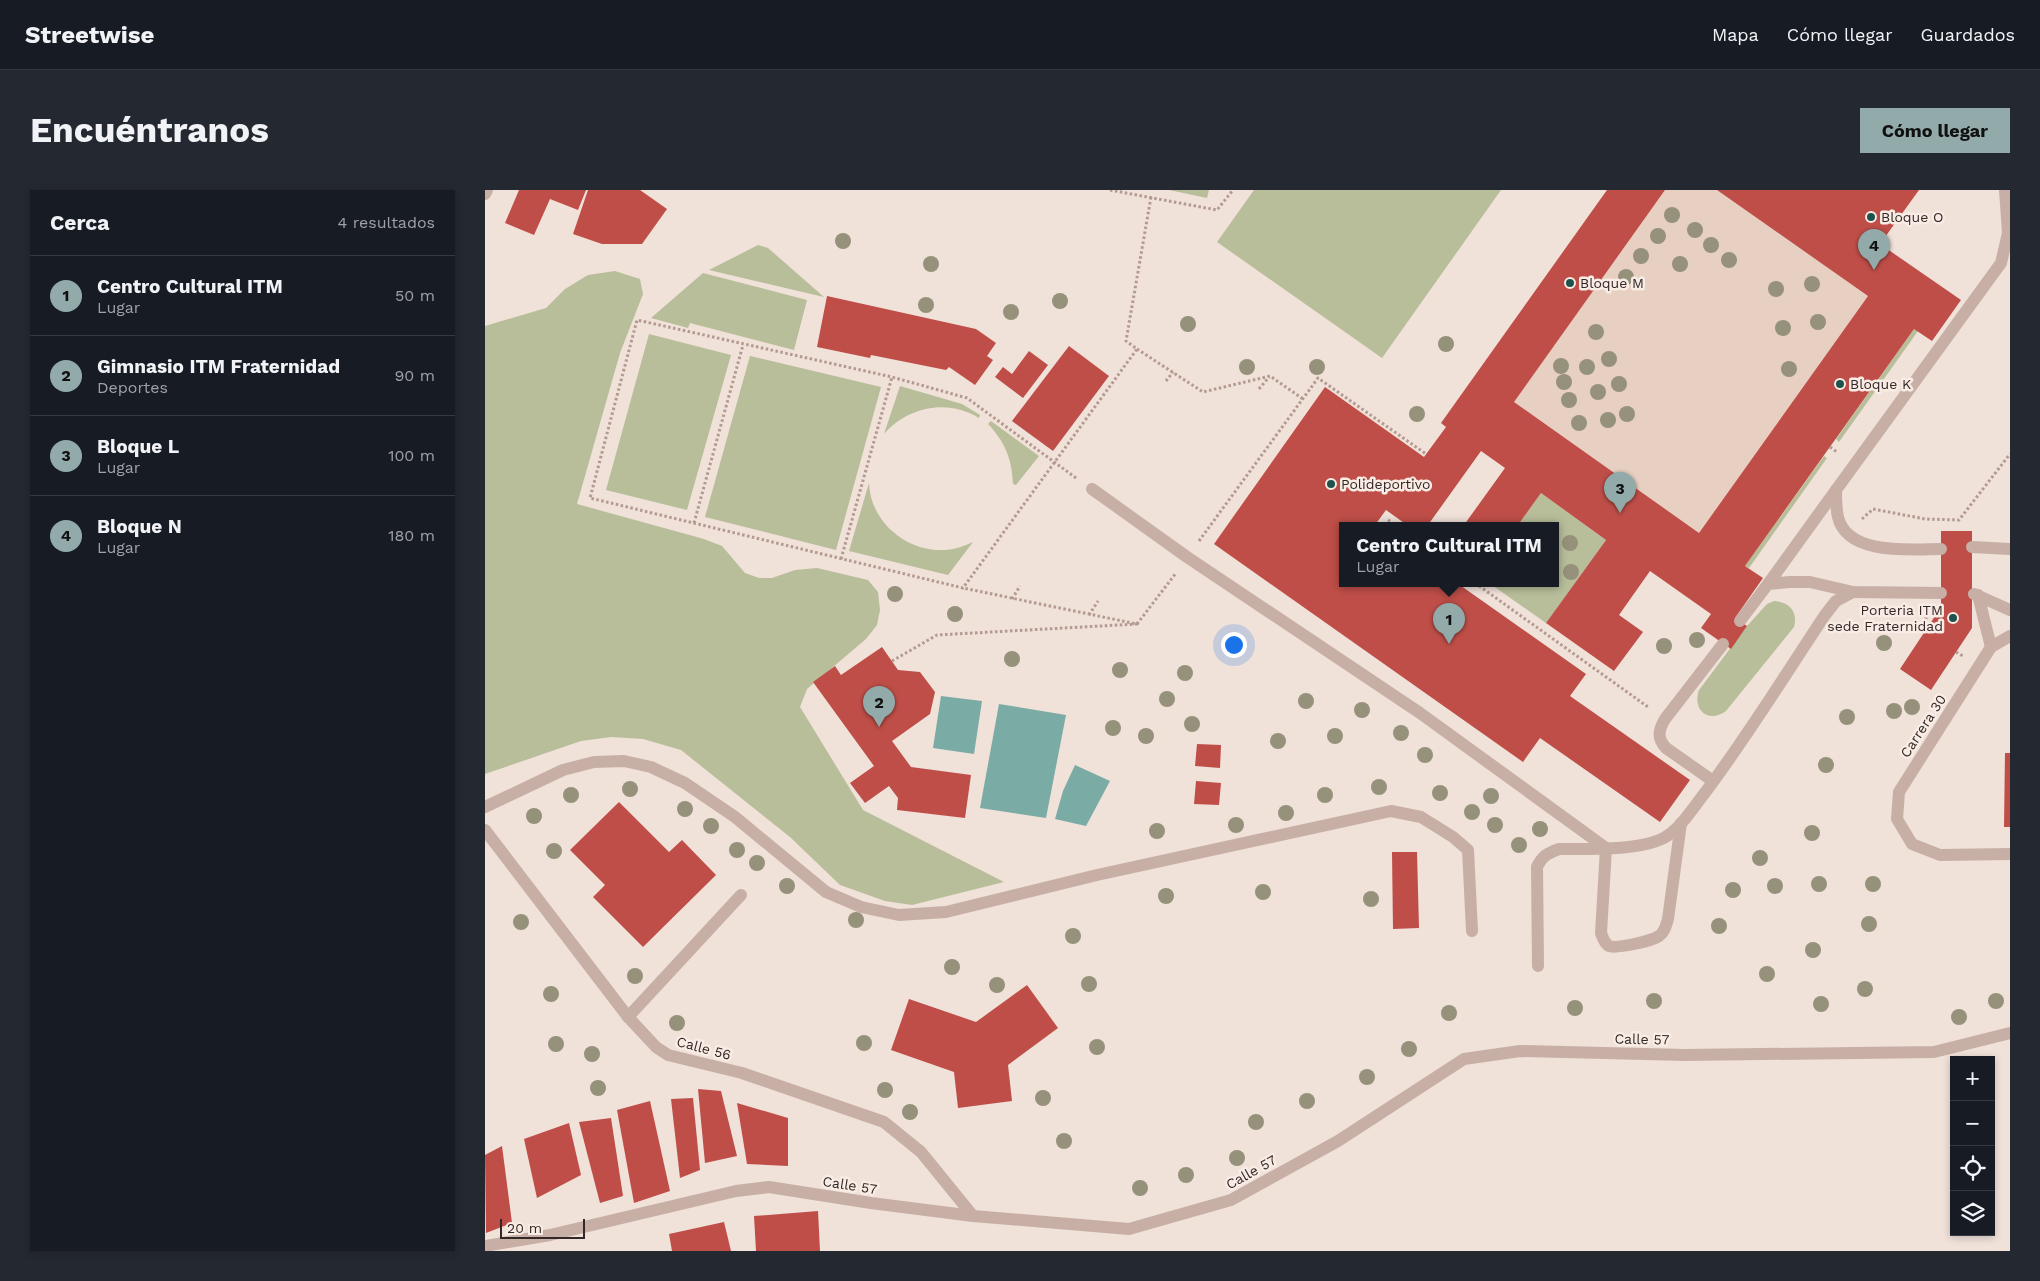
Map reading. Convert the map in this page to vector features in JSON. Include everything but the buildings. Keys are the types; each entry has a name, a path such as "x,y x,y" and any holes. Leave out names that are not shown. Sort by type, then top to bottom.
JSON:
{"street":[{"path":"485,194 487,190"},
{"path":"1740,621 2001,263 2008,233 2005,190"},
{"path":"1092,489 1187,557 1420,712 1606,848"},
{"path":"1836,490 1838,519 1847,533 1863,543 1881,549 1941,549"},
{"path":"1972,547 2010,549"},
{"path":"1768,584 1810,582 1853,592 1941,593"},
{"path":"1538,966 1537,867 1541,859 1548,853 1559,849 1606,848 1651,844 1666,837 1681,823 1713,781 1825,615 1836,601 1853,592"},
{"path":"1991,647 1975,594 2010,610"},
{"name":"Carrera 30","path":"2010,636 1991,647 1899,792 1897,819 1913,844 1940,855 2010,854"},
{"path":"1713,781 1666,748 1661,742 1659,734 1665,720 1723,644"},
{"path":"485,807 563,770 594,762 624,761 651,767 685,783 735,817 825,892 861,907 899,915 946,912 1097,875 1391,811 1421,817 1453,837 1468,850 1472,931"},
{"path":"1606,848 1601,933 1603,939 1607,945 1616,948 1660,936 1665,929 1668,919 1681,823"},
{"name":"Calle 56","path":"485,830 628,1017 656,1047 669,1055 742,1074 884,1122 921,1152 973,1216"},
{"path":"628,1017 741,895"},
{"name":"Calle 57","path":"485,1246 550,1235 736,1191 769,1188 871,1204 973,1216 1129,1229 1231,1200 1338,1141 1465,1059 1519,1052 1685,1055 1934,1052 2010,1033"}],"path":[{"path":"1110,190 1217,210 1233,190"},
{"path":"1151,197 1125,340 1203,392 1270,376 1303,399"},
{"path":"1092,489 967,398 892,377 637,320 591,498 963,588 1137,624"},
{"path":"694,523 743,345"},
{"path":"963,588 1137,349"},
{"path":"1167,381 1173,372"},
{"path":"1259,389 1270,376"},
{"path":"841,559 892,377"},
{"path":"1137,624 1318,378 1426,454"},
{"path":"1873,509 1925,519 1959,520 2010,454"},
{"path":"1012,599 1020,586"},
{"path":"1481,587 1665,720"},
{"path":"1089,614 1098,601"},
{"path":"892,661 937,635 1137,624"},
{"path":"1956,652 1960,655"}],"green space":[{"path":"1169,190 1209,190 1207,198"},
{"path":"1254,190 1501,190 1382,358 1217,242"},
{"path":"758,245 768,248 824,297 709,270"},
{"path":"615,271 640,279 643,294 620,353 577,504 704,539 722,546 745,573 759,578 772,578 795,570 817,568 868,580 878,592 880,610 877,625 866,639 807,689 800,707 863,810 1004,882 912,905 885,901 840,885 790,837 681,750 643,739 611,737 581,741 485,774 485,326 546,308 565,289 588,275"},
{"path":"703,273 807,300 794,350 690,323 688,328 651,318"},
{"path":"1914,329 1918,331 1839,442 1836,439"},
{"path":"649,334 731,355 687,510 606,490"},
{"path":"750,356 881,387 836,550 705,517"},
{"path":"900,386 962,404 980,415 979,418 954,408 928,408 904,417 884,434"},
{"path":"991,421 1039,456 1016,485 1013,484 1007,451 999,437 988,424"},
{"path":"1824,456 1827,458 1749,568 1745,566"},
{"path":"869,483 871,497 876,510 893,532 904,540 916,546 944,550 955,549 973,542 948,575 849,551"},
{"path":"1541,493 1606,540 1546,623 1495,587 1559,587 1559,522 1520,522"},
{"path":"1774,601 1784,603 1794,612 1794,627 1726,711 1713,716 1703,713 1698,704 1699,690 1747,626 1767,604"}],"shaded area":[{"path":"1665,190 1717,190 1868,296 1699,533 1514,402"}],"water":[{"path":"941,696 982,701 974,754 933,748"},
{"path":"999,704 1066,715 1046,818 980,808"},
{"path":"1075,765 1110,781 1086,826 1055,819 1063,791"}],"place":[{"name":"Bloque O","path":"1871,217"},
{"name":"Bloque N","path":"1874,270"},
{"name":"Bloque M","path":"1570,283"},
{"name":"Bloque K","path":"1840,384"},
{"name":"Polideportivo","path":"1331,484"},
{"name":"Bloque L","path":"1620,513"},
{"name":"Porteria ITM sede Fraternidad","path":"1953,618"},
{"name":"Centro Cultural ITM","path":"1449,644"},
{"name":"Gimnasio ITM Fraternidad","path":"879,727"}]}
